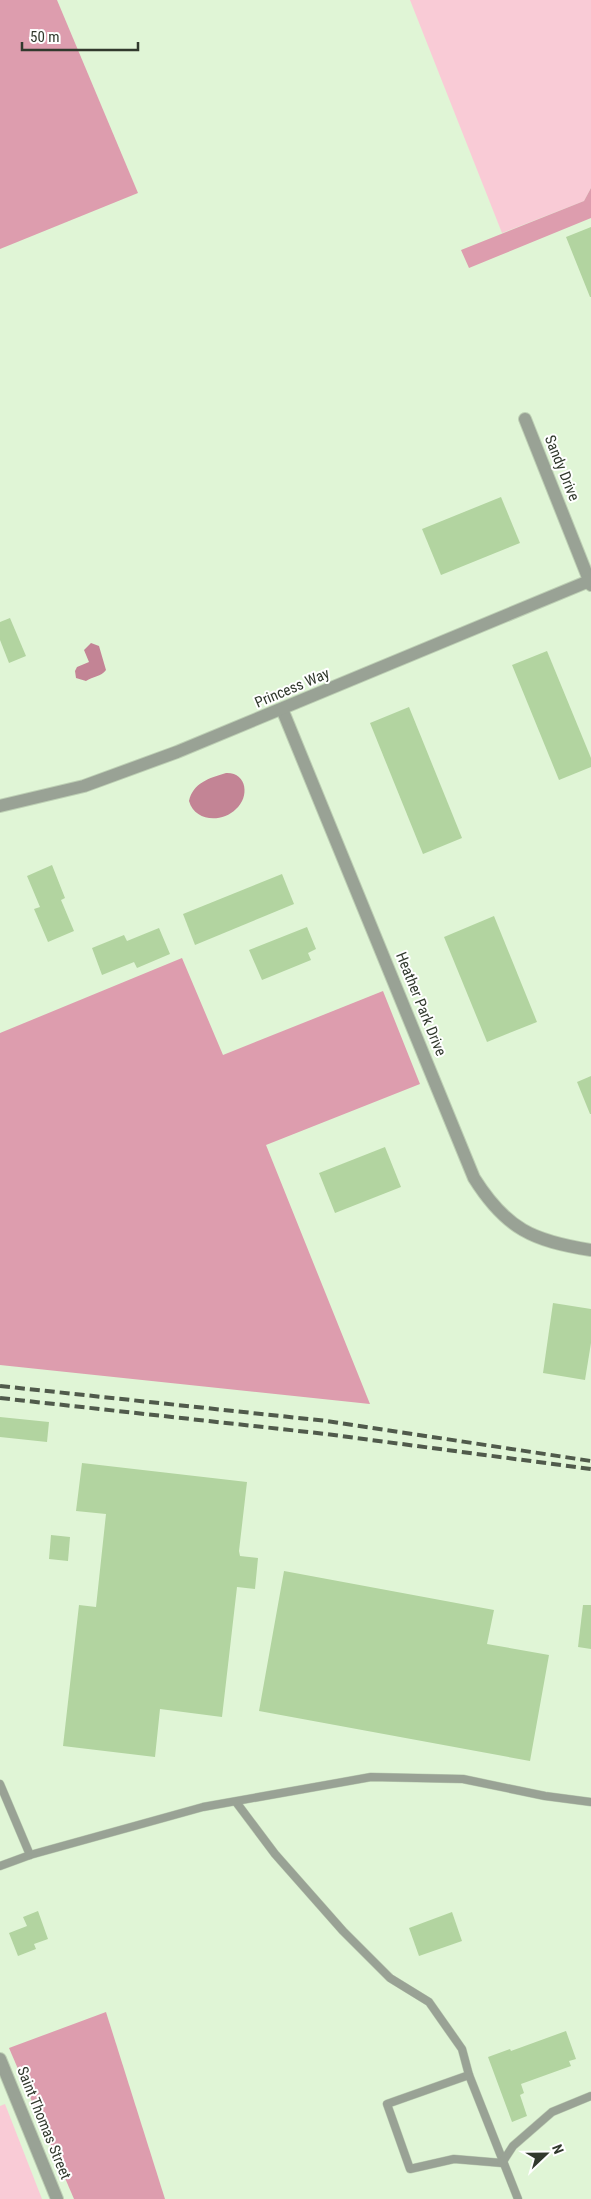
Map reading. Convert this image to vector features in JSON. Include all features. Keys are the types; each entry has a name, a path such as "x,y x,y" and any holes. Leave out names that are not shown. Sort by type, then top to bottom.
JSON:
{"street":[{"name":"Sandy Drive","path":"525,419 590,583"},
{"name":"Princess Way","path":"0,806 84,786 177,752 590,583"},
{"name":"Heather Park Drive","path":"282,709 474,1178 487,1198 517,1227 533,1237 558,1245 591,1250"},
{"name":"Saint Thomas Street","path":"0,2059 57,2199"}],"lane":[{"path":"0,1866 30,1855 203,1807 371,1777 463,1779 545,1796 591,1802"},
{"path":"0,1784 30,1855"},
{"path":"236,1802 275,1854 343,1932 390,1978 428,2002 462,2049 502,2163 518,2199"},
{"path":"470,2075 387,2104 410,2169 454,2159 502,2163"},
{"path":"502,2163 513,2146 552,2112 591,2096"}],"shaded area":[{"path":"0,0 57,0 138,193 0,249"},
{"path":"410,0 591,0 591,188 584,201 502,233"},
{"path":"591,188 591,218 469,268 461,250 584,201"},
{"path":"91,643 99,646 106,670 102,674 86,681 76,678 75,671 77,667 89,662 84,650"},
{"path":"226,773 233,774 242,781 245,792 240,804 224,817 210,818 197,813 189,801 194,790 208,779"},
{"path":"182,958 223,1055 383,991 420,1084 266,1145 370,1404 0,1365 0,1033"},
{"path":"106,2012 165,2199 74,2199 9,2048"},
{"path":"5,2104 42,2199 0,2199 0,2106"}],"building":[{"path":"591,227 591,297 590,297 566,237"},
{"path":"501,497 520,543 441,575 422,529"},
{"path":"10,618 26,656 9,663 0,640 0,622"},
{"path":"547,651 591,758 591,767 559,780 512,665"},
{"path":"409,707 462,838 423,854 370,723"},
{"path":"52,865 65,898 61,900 74,931 48,942 34,909 40,907 27,876"},
{"path":"282,874 294,904 195,945 183,914"},
{"path":"494,916 537,1022 487,1042 444,937"},
{"path":"307,927 316,949 308,953 311,960 262,980 249,950"},
{"path":"159,928 170,954 137,968 134,962 102,975 92,948 124,935 127,941"},
{"path":"591,1076 591,1114 590,1114 577,1082"},
{"path":"385,1147 401,1187 335,1213 319,1173"},
{"path":"553,1303 591,1309 591,1343 585,1380 543,1373"},
{"path":"0,1417 49,1422 47,1442 0,1437"},
{"path":"82,1463 247,1482 239,1551 240,1556 258,1558 255,1589 237,1587 222,1717 160,1709 155,1757 63,1746 79,1605 96,1607 106,1514 76,1511"},
{"path":"51,1535 70,1537 68,1561 49,1559"},
{"path":"284,1571 494,1610 487,1644 549,1655 530,1761 259,1711"},
{"path":"583,1605 591,1605 591,1649 578,1647"},
{"path":"38,1911 48,1939 34,1944 36,1949 18,1956 9,1933 27,1926 23,1917"},
{"path":"452,1912 462,1941 419,1956 409,1928"},
{"path":"566,2031 576,2059 569,2061 571,2066 521,2084 524,2093 520,2095 527,2116 512,2122 488,2057 510,2049 511,2051"}],"railway":[{"path":"0,1386 327,1421 591,1461"},
{"path":"0,1398 326,1434 591,1469"}]}
